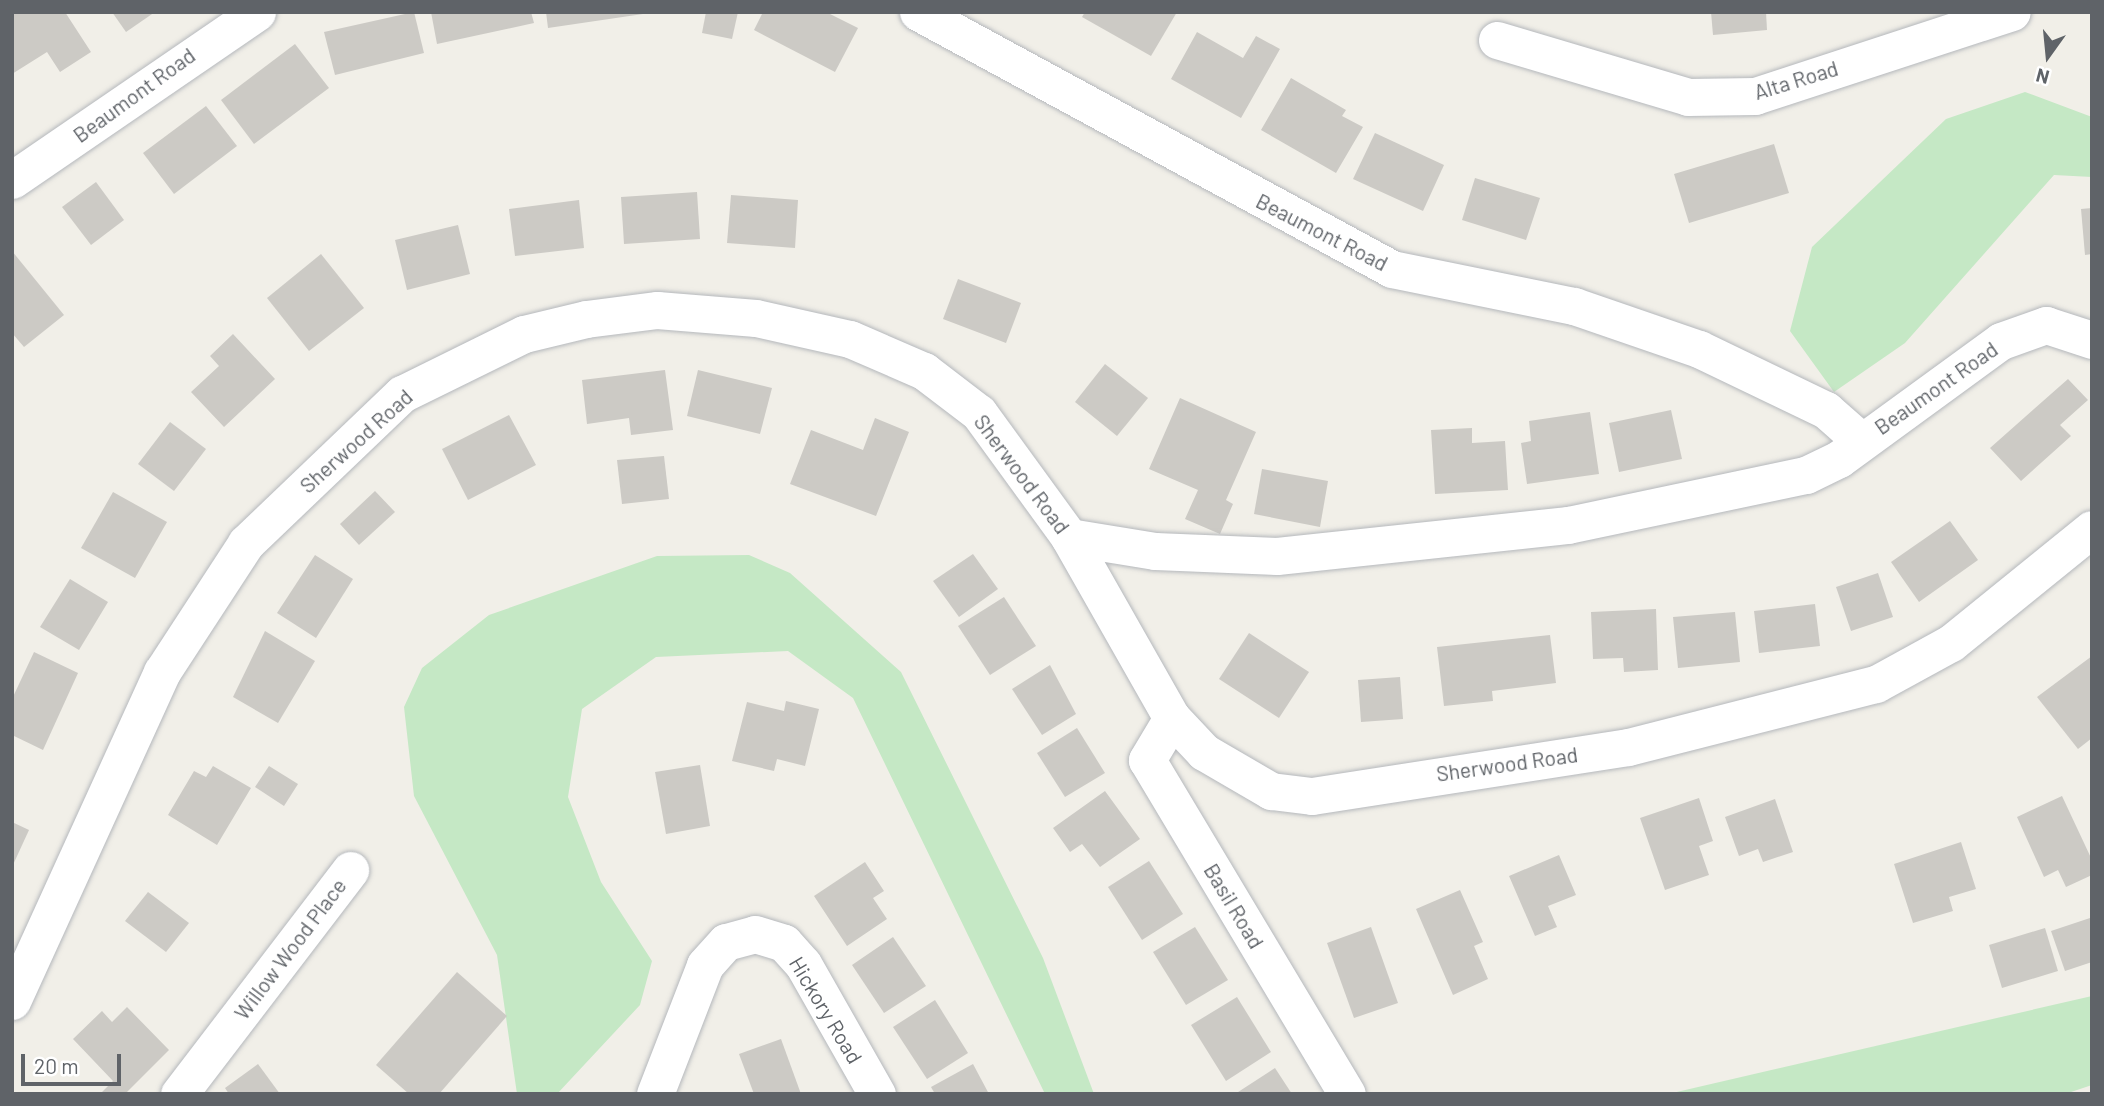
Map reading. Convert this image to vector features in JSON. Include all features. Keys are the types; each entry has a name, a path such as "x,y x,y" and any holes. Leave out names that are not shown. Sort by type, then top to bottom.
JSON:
{"street":[{"name":"Beaumont Road","path":"12,180 257,12"},
{"name":"Beaumont Road","path":"918,12 1392,269 1574,306 1699,349 1826,410 1861,441"},
{"name":"Alta Road","path":"1497,40 1688,97 1755,96 2012,12"},
{"name":"Sherwood Road","path":"12,1001 162,673 246,543 402,394 462,361 524,334 657,310 744,316 850,339 924,370 979,413 1069,537 1172,718 1240,777 1271,791 1312,796 1628,747 1876,684 1951,643 2092,529"},
{"name":"Beaumont Road","path":"1069,537 1155,551 1277,556 1568,525 1806,475 1861,441 2001,341 2046,325 2092,340"},
{"name":"Basil Road","path":"1172,718 1147,760 1347,1094"},
{"name":"Willow Wood Place","path":"179,1094 350,870"},
{"name":"Hickory Road","path":"656,1094 705,965 726,942 755,934 784,943 803,964 877,1094"}],"green space":[{"path":"2025,92 2092,117 2092,177 2054,175 1905,343 1834,392 1790,331 1812,247 1946,119"},
{"path":"749,555 790,573 901,672 1043,958 1094,1094 1045,1094 853,698 788,651 656,657 582,709 568,797 601,882 652,961 640,1005 557,1094 517,1094 497,955 414,796 404,707 422,668 489,615 657,556"},
{"path":"2092,996 2092,1085 2065,1094 1668,1094"}],"building":[{"path":"12,12 65,12 91,52 60,72 47,52 12,74"},
{"path":"112,12 155,12 126,32"},
{"path":"414,12 424,53 335,75 324,32"},
{"path":"431,12 531,12 534,23 437,44"},
{"path":"546,12 642,12 643,14 548,28"},
{"path":"706,12 738,12 732,39 702,33"},
{"path":"763,12 826,12 858,28 835,72 754,30"},
{"path":"1085,12 1177,12 1151,56 1082,17"},
{"path":"1711,12 1766,12 1767,30 1713,35"},
{"path":"1197,32 1243,58 1256,36 1280,49 1241,118 1171,79"},
{"path":"295,44 329,88 254,144 221,100"},
{"path":"1291,78 1346,110 1342,116 1363,127 1336,173 1261,130"},
{"path":"206,106 237,146 174,194 143,153"},
{"path":"1375,133 1444,165 1423,211 1353,179"},
{"path":"1774,144 1789,193 1689,223 1674,174"},
{"path":"1475,178 1540,198 1526,240 1462,220"},
{"path":"96,182 124,220 91,245 62,207"},
{"path":"697,192 700,239 624,244 621,197"},
{"path":"731,195 798,200 795,248 727,243"},
{"path":"579,200 584,248 515,256 509,209"},
{"path":"2092,208 2092,254 2085,255 2081,209"},
{"path":"458,225 470,274 407,290 395,240"},
{"path":"12,251 64,315 24,347 12,333"},
{"path":"321,254 364,308 309,351 267,298"},
{"path":"958,279 1021,303 1006,343 943,319"},
{"path":"233,334 275,379 224,427 191,392 219,366 210,356"},
{"path":"1105,364 1148,398 1117,436 1075,402"},
{"path":"665,370 673,430 631,435 629,418 587,424 582,380"},
{"path":"698,370 772,388 760,434 687,416"},
{"path":"2068,379 2088,400 2060,425 2071,436 2021,481 1990,448"},
{"path":"1180,398 1256,432 1226,500 1233,504 1220,534 1185,519 1198,490 1149,469"},
{"path":"1671,410 1682,459 1619,472 1609,423"},
{"path":"1590,412 1599,474 1527,484 1521,443 1531,441 1529,421"},
{"path":"509,415 536,465 468,500 442,449"},
{"path":"875,418 909,432 876,516 790,484 811,430 863,450"},
{"path":"170,422 206,449 174,491 138,464"},
{"path":"1472,428 1472,443 1505,441 1508,490 1435,494 1431,430"},
{"path":"664,456 669,499 622,504 617,460"},
{"path":"1262,469 1328,481 1320,527 1254,514"},
{"path":"375,491 395,512 359,545 340,524"},
{"path":"113,492 167,522 135,578 81,548"},
{"path":"1950,521 1978,560 1919,602 1891,562"},
{"path":"973,554 998,589 959,617 933,581"},
{"path":"315,555 353,579 316,638 277,613"},
{"path":"1878,573 1893,617 1851,631 1836,587"},
{"path":"70,579 108,602 79,650 40,627"},
{"path":"1004,597 1036,646 990,675 958,626"},
{"path":"1815,604 1820,646 1759,653 1754,611"},
{"path":"1656,609 1658,670 1624,672 1623,658 1593,659 1591,612"},
{"path":"1735,612 1740,662 1678,668 1673,617"},
{"path":"265,631 315,661 278,723 233,697"},
{"path":"1249,633 1309,672 1279,718 1219,679"},
{"path":"1550,635 1556,683 1492,691 1493,701 1444,706 1437,647"},
{"path":"34,652 78,673 43,750 12,735 12,699"},
{"path":"2092,656 2092,738 2078,749 2037,697"},
{"path":"1050,665 1076,714 1042,735 1012,689"},
{"path":"1400,677 1403,719 1361,722 1358,680"},
{"path":"786,701 819,709 805,766 777,759 774,771 732,761 747,702 784,711"},
{"path":"1077,728 1105,773 1065,797 1037,753"},
{"path":"700,765 710,826 666,834 655,772"},
{"path":"213,766 251,788 217,845 168,815 194,771 206,777"},
{"path":"269,766 298,784 284,806 255,787"},
{"path":"1105,791 1140,839 1100,867 1082,844 1070,852 1053,828"},
{"path":"2062,796 2092,860 2092,875 2066,887 2058,870 2044,877 2017,817"},
{"path":"1699,798 1713,841 1699,846 1709,875 1665,890 1640,818"},
{"path":"1775,799 1793,852 1763,862 1758,849 1739,856 1725,817"},
{"path":"12,822 29,830 12,867"},
{"path":"1961,842 1976,889 1949,897 1953,911 1913,923 1894,864"},
{"path":"1559,855 1576,895 1548,906 1557,927 1535,936 1509,876"},
{"path":"1149,861 1183,914 1142,940 1108,887"},
{"path":"865,862 884,891 873,898 887,919 847,946 814,896"},
{"path":"1460,890 1483,942 1474,946 1488,979 1453,995 1416,909"},
{"path":"148,892 189,923 166,952 125,921"},
{"path":"2090,918 2092,962 2065,971 2051,931"},
{"path":"1195,927 1228,980 1186,1005 1153,952"},
{"path":"1371,927 1398,1003 1354,1018 1327,943"},
{"path":"2045,928 2058,971 2002,988 1989,945"},
{"path":"893,937 926,986 884,1013 852,965"},
{"path":"457,972 507,1016 439,1094 409,1094 376,1065"},
{"path":"1237,997 1271,1052 1226,1081 1191,1025"},
{"path":"935,1000 968,1053 927,1079 893,1027"},
{"path":"127,1007 169,1050 125,1094 100,1094 113,1081 73,1039 102,1011 112,1022"},
{"path":"781,1039 801,1094 754,1094 739,1054"},
{"path":"258,1064 280,1094 229,1094 225,1088"},
{"path":"973,1064 989,1094 935,1094 931,1087"},
{"path":"1275,1068 1292,1094 1235,1094"}]}
